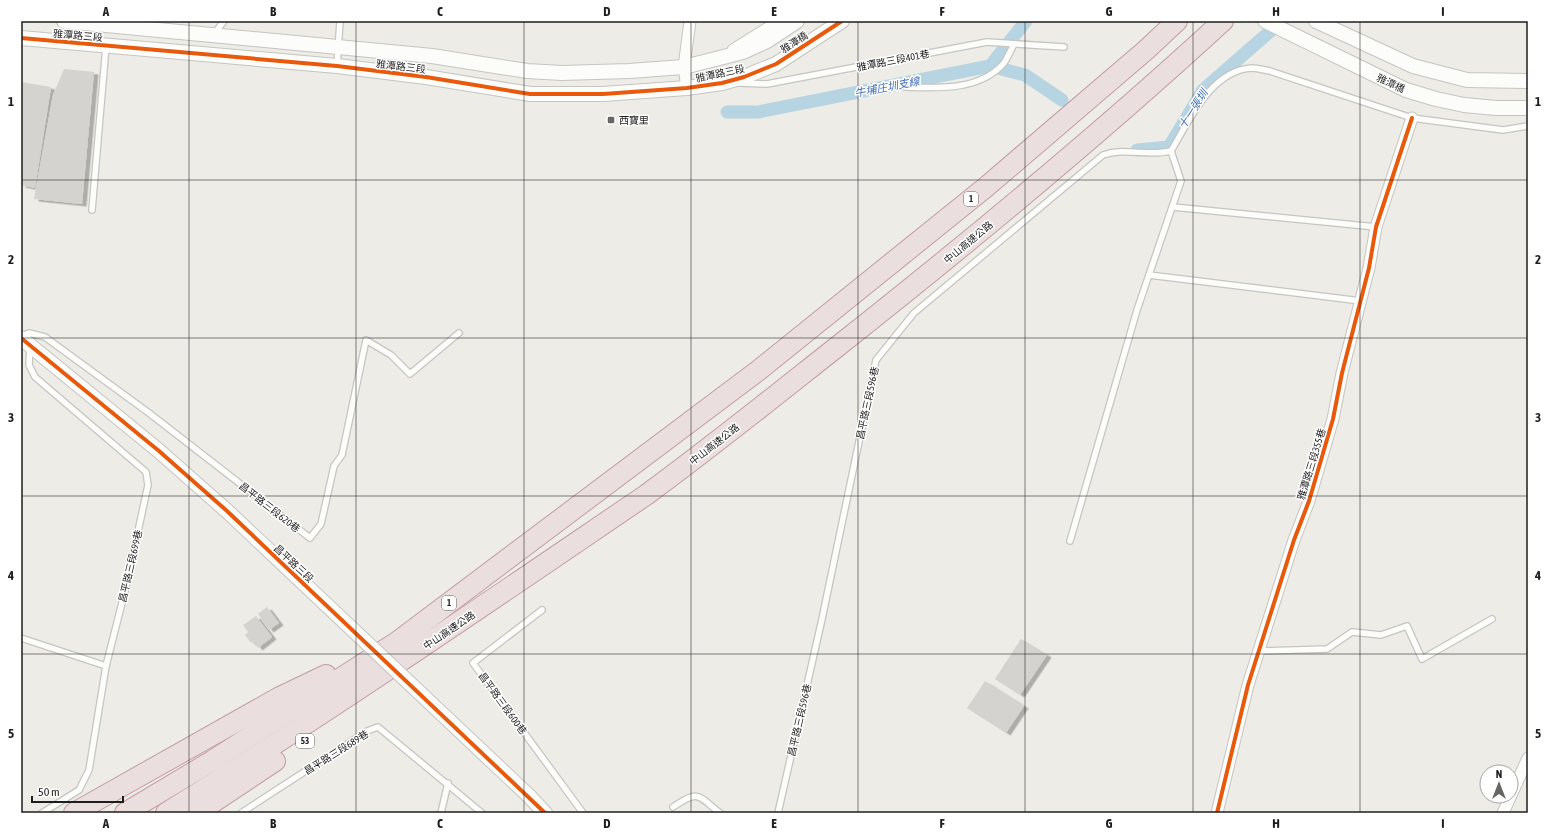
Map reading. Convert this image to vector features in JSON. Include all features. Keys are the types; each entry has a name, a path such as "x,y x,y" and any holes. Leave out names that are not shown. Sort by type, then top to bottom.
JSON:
{"highway":[{"name":"中山高速公路","path":"166,813 274,746 401,650 765,365 986,187 1146,50 1177,21"},
{"name":"中山高速公路","path":"124,813 401,650 688,464 932,272 1052,172 1223,21"},
{"path":"74,813 278,698 401,650"},
{"name":"53","path":"197,813 352,709 401,650"}],"street":[{"name":"雅潭路三段","path":"64,21 432,56 534,72 629,71 684,67 743,52 767,41"},
{"path":"687,88 684,67 690,21"},
{"path":"684,67 724,55 749,41 779,21"},
{"name":"雅潭橋","path":"767,41 797,21"},
{"name":"雅潭橋","path":"776,64 842,21"},
{"name":"雅潭橋","path":"1265,21 1406,90 1436,99 1464,105 1496,108 1528,108"},
{"path":"1316,21 1414,66 1467,80 1528,81"},
{"name":"雅潭路三段","path":"21,38 337,66 426,77 530,94 603,94 687,88 722,83 750,75 776,64"},
{"name":"雅潭路三段355巷","path":"1217,813 1248,685 1294,540 1309,501 1331,426 1370,268 1376,227 1412,118"},
{"name":"昌平路三段","path":"24,340 227,510 529,796 545,813"},
{"path":"1503,813 1528,758"}],"lane":[{"path":"213,34 224,21"},
{"path":"337,66 340,21"},
{"name":"雅潭路三段401巷","path":"722,83 767,84 987,42 1064,47"},
{"path":"906,87 946,88 972,83 993,72 1004,62 1012,44"},
{"path":"92,210 106,46"},
{"path":"1070,541 1135,317 1181,181 1171,151 1206,93 1230,74 1251,68 1270,70 1412,118 1503,130 1528,126"},
{"name":"昌平路三段596巷","path":"778,813 822,619 876,360 914,313 1103,155 1114,151 1161,154 1171,151"},
{"path":"1173,207 1376,227"},
{"path":"1150,275 1361,301"},
{"name":"昌平路三段620巷","path":"24,340 30,333 45,337 148,413 310,538 321,524 334,466 342,455 366,340 391,355 410,374 459,333"},
{"name":"昌平路三段699巷","path":"24,340 28,365 35,377 146,472 146,496 106,666 89,770 79,790 42,813"},
{"name":"昌平路三段600巷","path":"542,610 474,663 583,813"},
{"path":"1260,651 1327,649 1352,632 1381,635 1407,626 1422,659 1492,619"},
{"path":"21,638 106,666"},
{"name":"昌平路三段689巷","path":"241,813 367,731 378,727 448,783 482,813"},
{"path":"441,813 448,783"},
{"path":"673,807 688,796 694,795 699,796 720,813"}],"building":[{"path":"64,69 94,72 82,204 34,199 53,95"},
{"path":"21,82 51,87 35,188 21,185"},
{"path":"267,607 279,623 269,630 258,614"},
{"path":"256,616 272,637 258,648 253,641 251,643 245,635 248,632 243,625"},
{"path":"1021,639 1047,655 1020,695 995,679"},
{"path":"985,681 1024,706 1006,733 967,708"}],"waterway":[{"name":"牛埔庄圳支線","path":"727,112 758,112 990,66 1026,21"},
{"name":"十一張圳","path":"1137,150 1169,147 1203,90 1282,21"},
{"name":"十一張圳","path":"990,66 1025,75 1062,100"}],"cycle path":[{"path":"21,38 337,66 426,77 530,94 603,94 687,88 722,83 744,77 776,64 842,21"},
{"path":"1217,813 1248,685 1294,540 1309,501 1333,419 1342,373 1369,268 1376,227 1412,118"},
{"path":"21,338 159,451 227,511 545,813"}],"place":[{"name":"西寶里","path":"611,120"}]}
